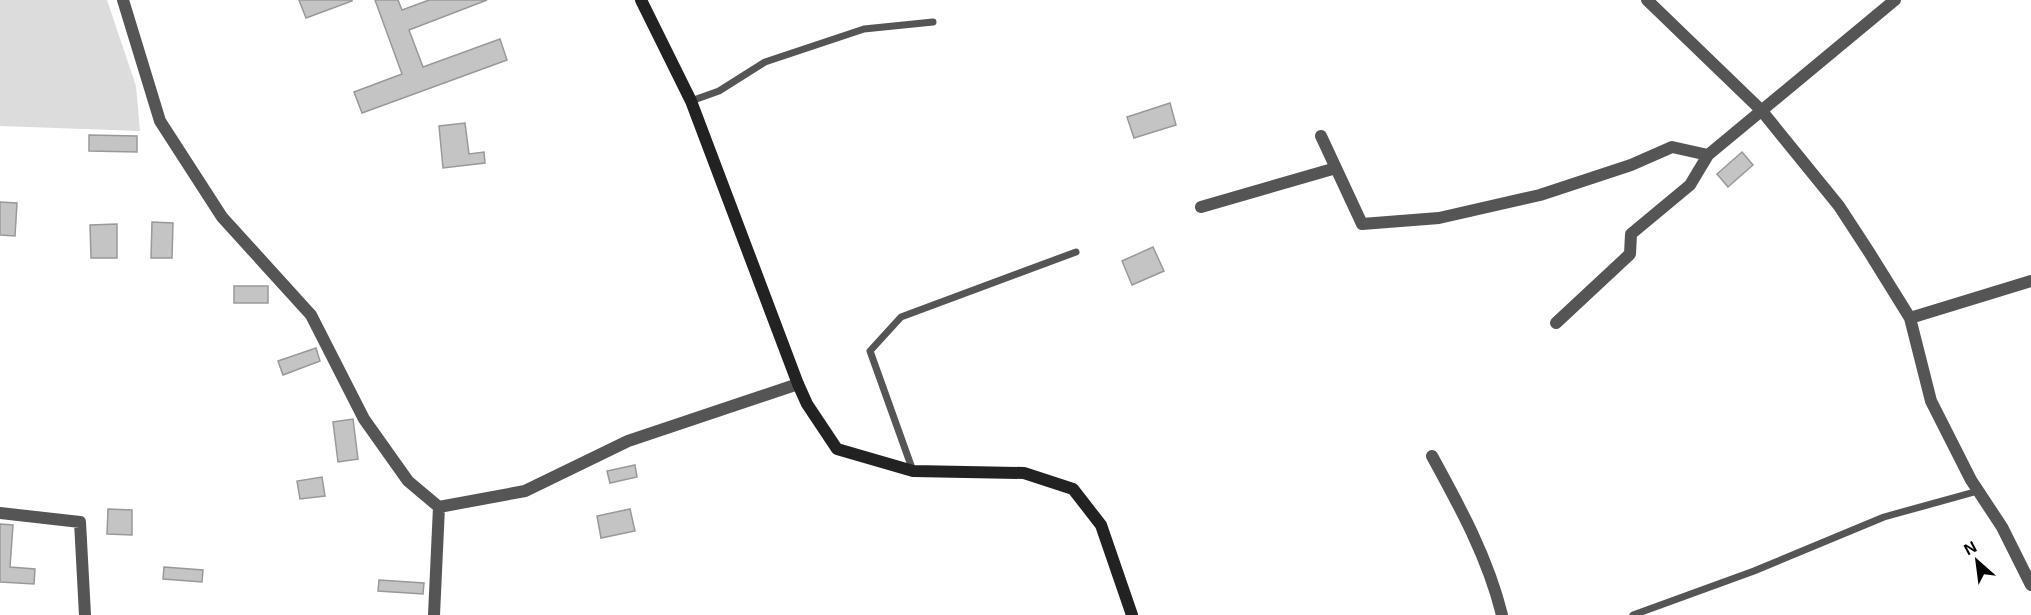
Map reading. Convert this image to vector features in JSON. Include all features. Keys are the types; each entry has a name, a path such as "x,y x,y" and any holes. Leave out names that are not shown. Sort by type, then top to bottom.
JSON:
{"street":[{"path":"123,0 160,121 222,217 311,315 364,419 408,481 439,507"},
{"path":"641,0 691,101 798,384 807,404 837,449 913,471 1024,472 1073,489 1101,525 1132,615"},
{"path":"1647,0 1761,110 1839,206 1910,318 1930,401 1971,480 2002,527 2031,585"},
{"path":"1556,323 1630,254 1631,234 1690,185 1708,155 1895,0"},
{"path":"1321,136 1362,224 1439,218 1540,195 1631,165 1672,147 1708,155"},
{"path":"1201,207 1336,168"},
{"path":"1910,318 2031,281"},
{"path":"439,507 525,491 628,441 798,384"},
{"path":"1432,456 1472,530 1502,615"},
{"path":"434,615 439,507"},
{"path":"0,513 80,522 85,615"}],"lane":[{"path":"691,101 719,91 765,62 864,29 933,22"},
{"path":"913,471 870,351 901,317 1076,252"},
{"path":"1633,615 1754,571 1884,517 1978,491"}],"shaded area":[{"path":"0,0 107,0 136,86 140,131 0,126"}],"building":[{"path":"299,0 352,0 352,1 306,18"},
{"path":"375,0 398,0 402,10 429,0 487,0 409,30 423,67 500,39 507,60 362,113 354,92 402,74"},
{"path":"1170,103 1176,125 1134,138 1127,117"},
{"path":"465,123 469,154 484,152 485,163 443,168 439,126"},
{"path":"89,135 137,136 137,152 89,151"},
{"path":"1742,152 1753,165 1728,187 1717,174"},
{"path":"0,202 17,203 15,236 0,235"},
{"path":"152,222 173,223 172,258 151,258"},
{"path":"117,224 117,258 91,258 90,225"},
{"path":"1153,247 1164,271 1132,285 1122,261"},
{"path":"234,286 268,286 268,303 234,303"},
{"path":"316,348 320,361 283,375 278,361"},
{"path":"353,419 358,459 338,462 333,422"},
{"path":"635,465 637,477 610,483 607,471"},
{"path":"322,477 325,496 300,499 297,481"},
{"path":"108,509 132,510 132,535 107,534"},
{"path":"630,509 635,531 601,538 597,516"},
{"path":"0,524 13,525 10,567 35,569 34,584 0,582"},
{"path":"164,567 203,570 202,582 163,579"},
{"path":"379,580 424,583 423,594 378,591"}]}
